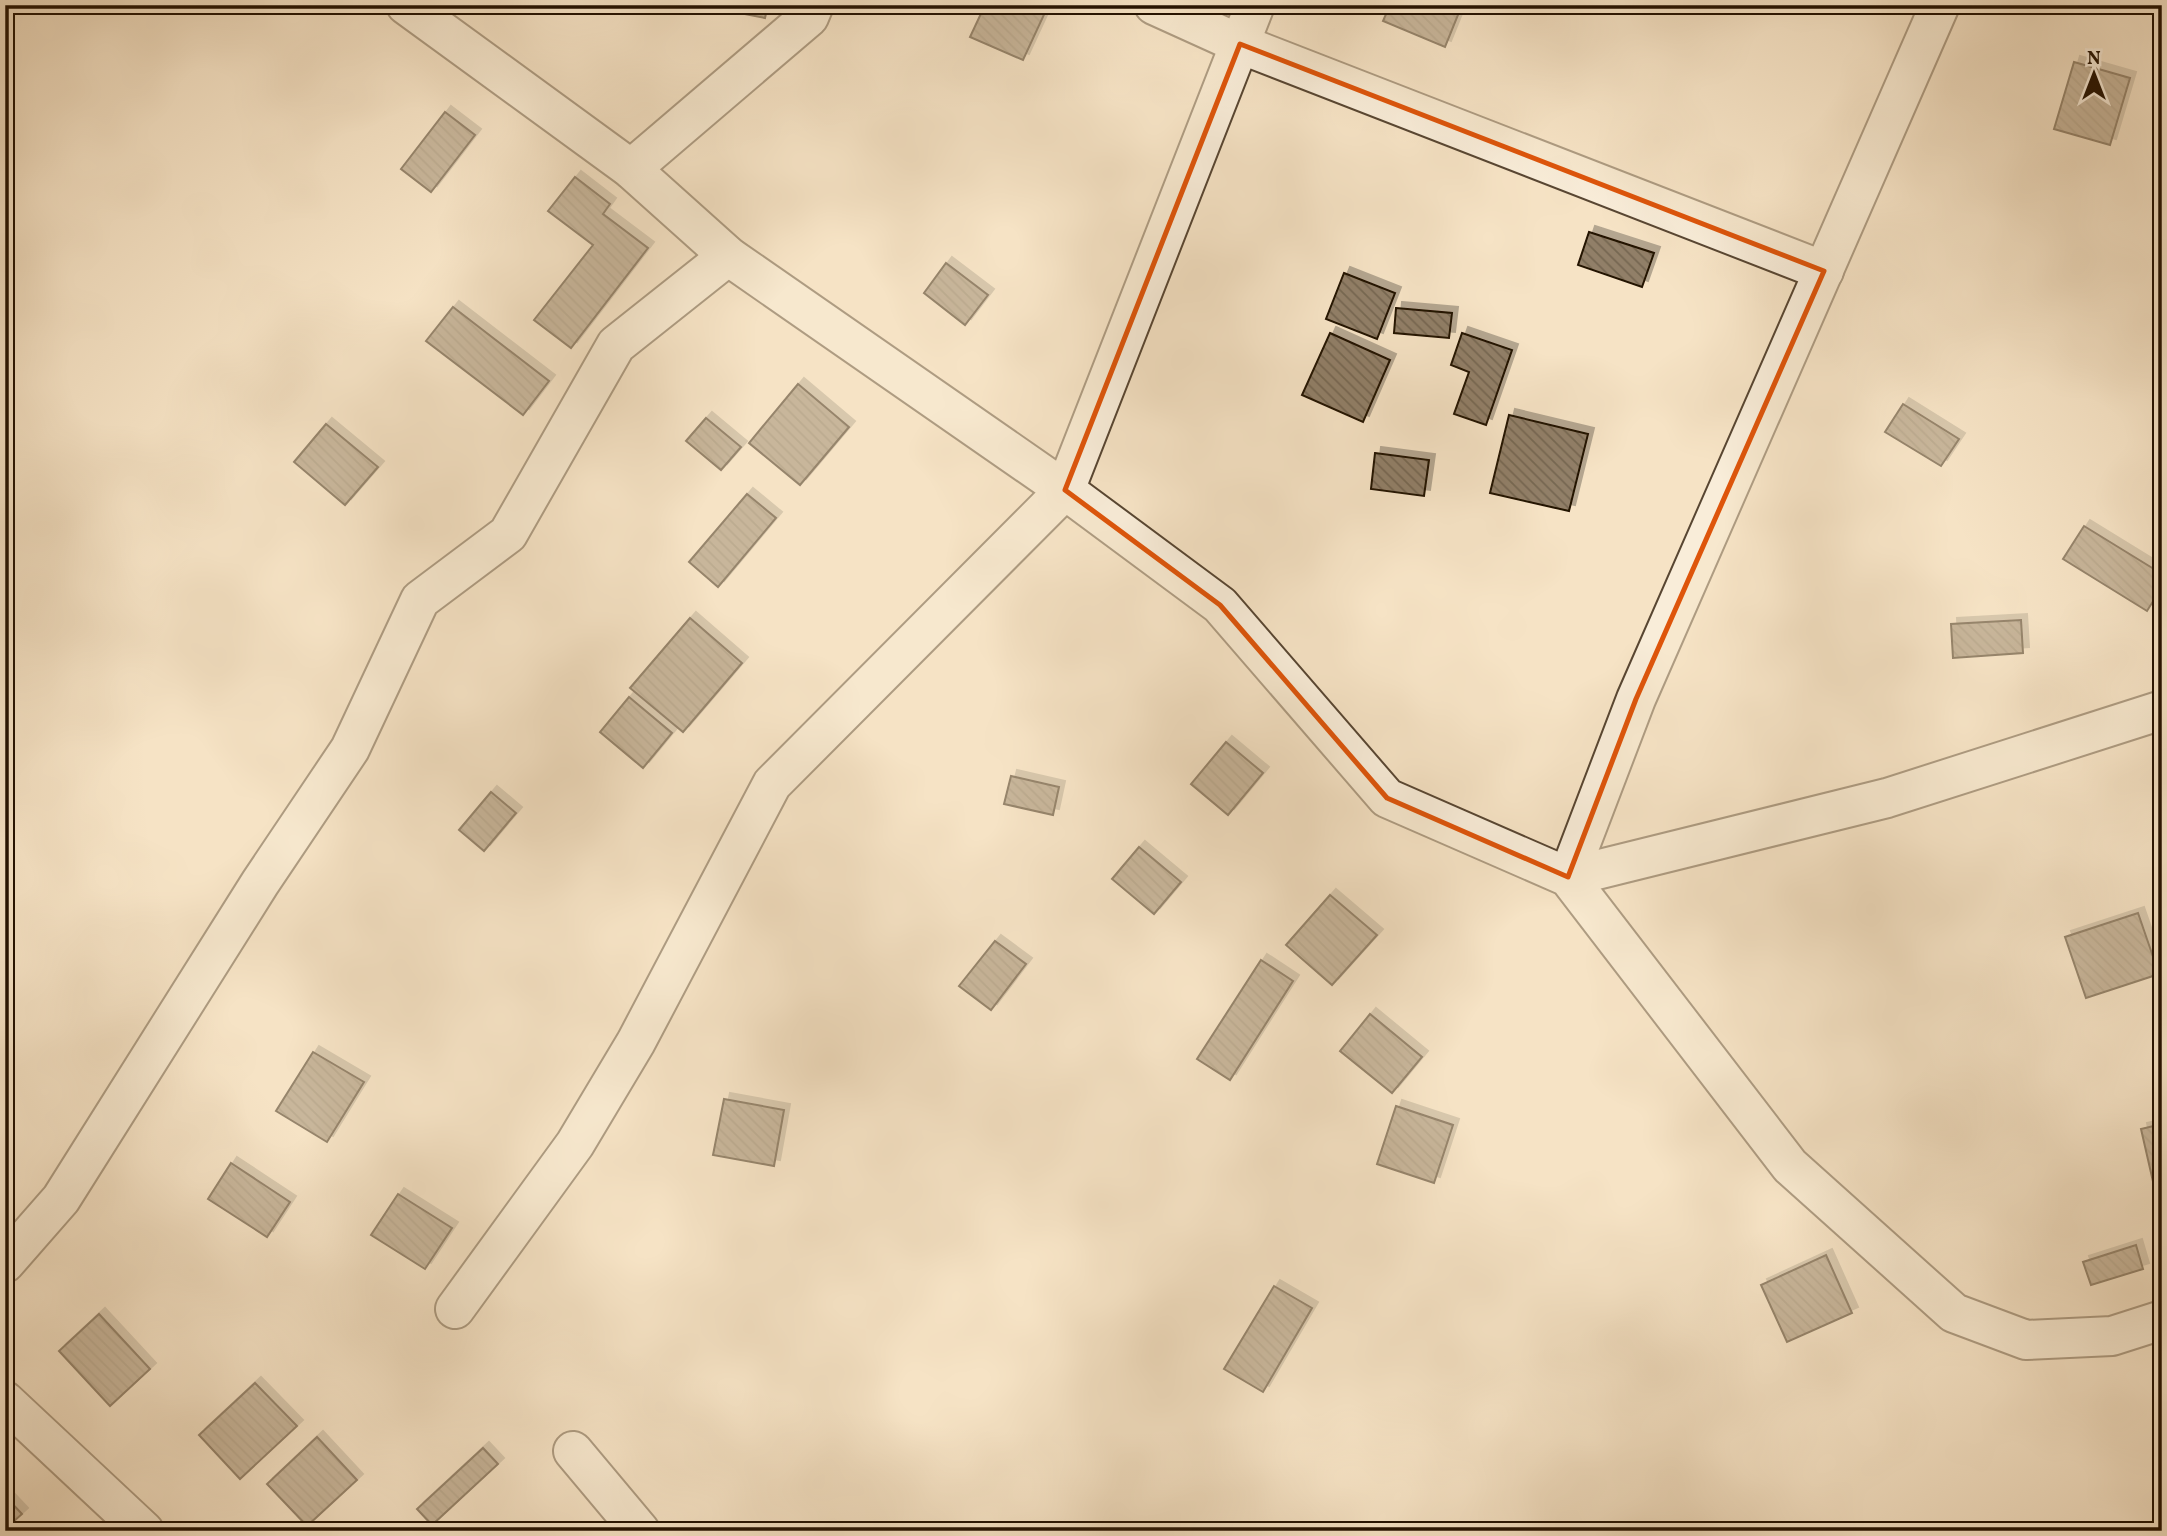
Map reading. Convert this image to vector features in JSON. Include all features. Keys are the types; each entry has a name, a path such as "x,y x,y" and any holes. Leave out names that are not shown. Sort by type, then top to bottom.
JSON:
{"street":[{"path":"406,5 631,169 728,256 1065,490 1220,605 1387,798 1568,877 1790,1166 1954,1313 2026,1339 2112,1336 2162,1320"},
{"path":"631,169 809,17 814,5"},
{"path":"1154,5 1240,44 1824,271"},
{"path":"455,1309 582,1133 636,1042 772,784 1065,490 1255,5"},
{"path":"1568,877 1636,699 1940,5"},
{"path":"5,1263 70,1184 260,883 350,748 420,600 508,534 616,345 728,256"},
{"path":"1568,877 1887,798 2162,710"},
{"path":"5,1401 144,1531"},
{"path":"573,1451 640,1531"}],"highlighted area":[{"path":"1240,44 1824,271 1636,699 1568,877 1387,798 1220,605 1065,490"}],"building":[{"path":"731,5 768,5 765,18 729,11"},
{"path":"985,5 1048,6 1023,60 970,37"},
{"path":"1390,5 1462,5 1445,47 1383,21"},
{"path":"2074,62 2130,78 2110,145 2054,129"},
{"path":"445,112 475,135 431,192 401,169"},
{"path":"575,177 610,204 603,214 648,248 571,348 534,320 593,245 548,211"},
{"path":"1589,232 1654,253 1642,287 1578,265"},
{"path":"946,263 988,295 965,325 924,293"},
{"path":"1344,273 1395,293 1377,339 1326,319"},
{"path":"453,307 549,381 523,415 426,341"},
{"path":"1396,308 1452,313 1449,338 1394,333"},
{"path":"1330,333 1390,360 1363,422 1302,395"},
{"path":"1462,333 1512,350 1486,425 1454,414 1469,372 1451,365"},
{"path":"798,384 849,427 800,485 749,443"},
{"path":"1903,404 1959,439 1941,466 1885,432"},
{"path":"1509,415 1588,434 1569,511 1490,493"},
{"path":"706,418 741,447 721,470 686,441"},
{"path":"326,424 378,467 345,505 294,462"},
{"path":"1375,453 1429,460 1424,496 1371,489"},
{"path":"747,494 776,518 718,587 689,562"},
{"path":"2084,526 2162,574 2162,587 2147,611 2063,559"},
{"path":"690,618 742,663 683,732 630,688"},
{"path":"2021,620 2023,653 1953,658 1951,624"},
{"path":"629,697 672,733 643,768 600,732"},
{"path":"1226,742 1263,773 1228,815 1191,784"},
{"path":"1011,776 1059,787 1053,815 1004,804"},
{"path":"491,792 516,813 484,851 459,830"},
{"path":"1139,847 1181,882 1154,914 1112,879"},
{"path":"1330,895 1377,935 1332,985 1286,945"},
{"path":"2138,913 2159,974 2086,998 2065,937"},
{"path":"995,941 1026,964 991,1010 959,986"},
{"path":"1261,960 1293,981 1230,1080 1197,1059"},
{"path":"1370,1014 1422,1057 1392,1093 1340,1051"},
{"path":"313,1052 364,1082 327,1142 276,1111"},
{"path":"724,1099 784,1110 774,1166 713,1155"},
{"path":"1396,1106 1453,1125 1434,1183 1377,1164"},
{"path":"2162,1124 2162,1221 2141,1129"},
{"path":"231,1163 290,1202 267,1237 208,1199"},
{"path":"398,1194 452,1228 425,1269 371,1235"},
{"path":"2136,1245 2143,1269 2091,1285 2083,1262"},
{"path":"1826,1255 1852,1313 1787,1342 1761,1285"},
{"path":"1274,1286 1312,1308 1263,1392 1224,1369"},
{"path":"99,1314 150,1369 110,1406 59,1351"},
{"path":"255,1383 297,1426 240,1479 199,1435"},
{"path":"317,1437 357,1480 307,1526 267,1484"},
{"path":"483,1448 498,1464 432,1525 417,1509"},
{"path":"5,1496 22,1514 5,1529"}]}
